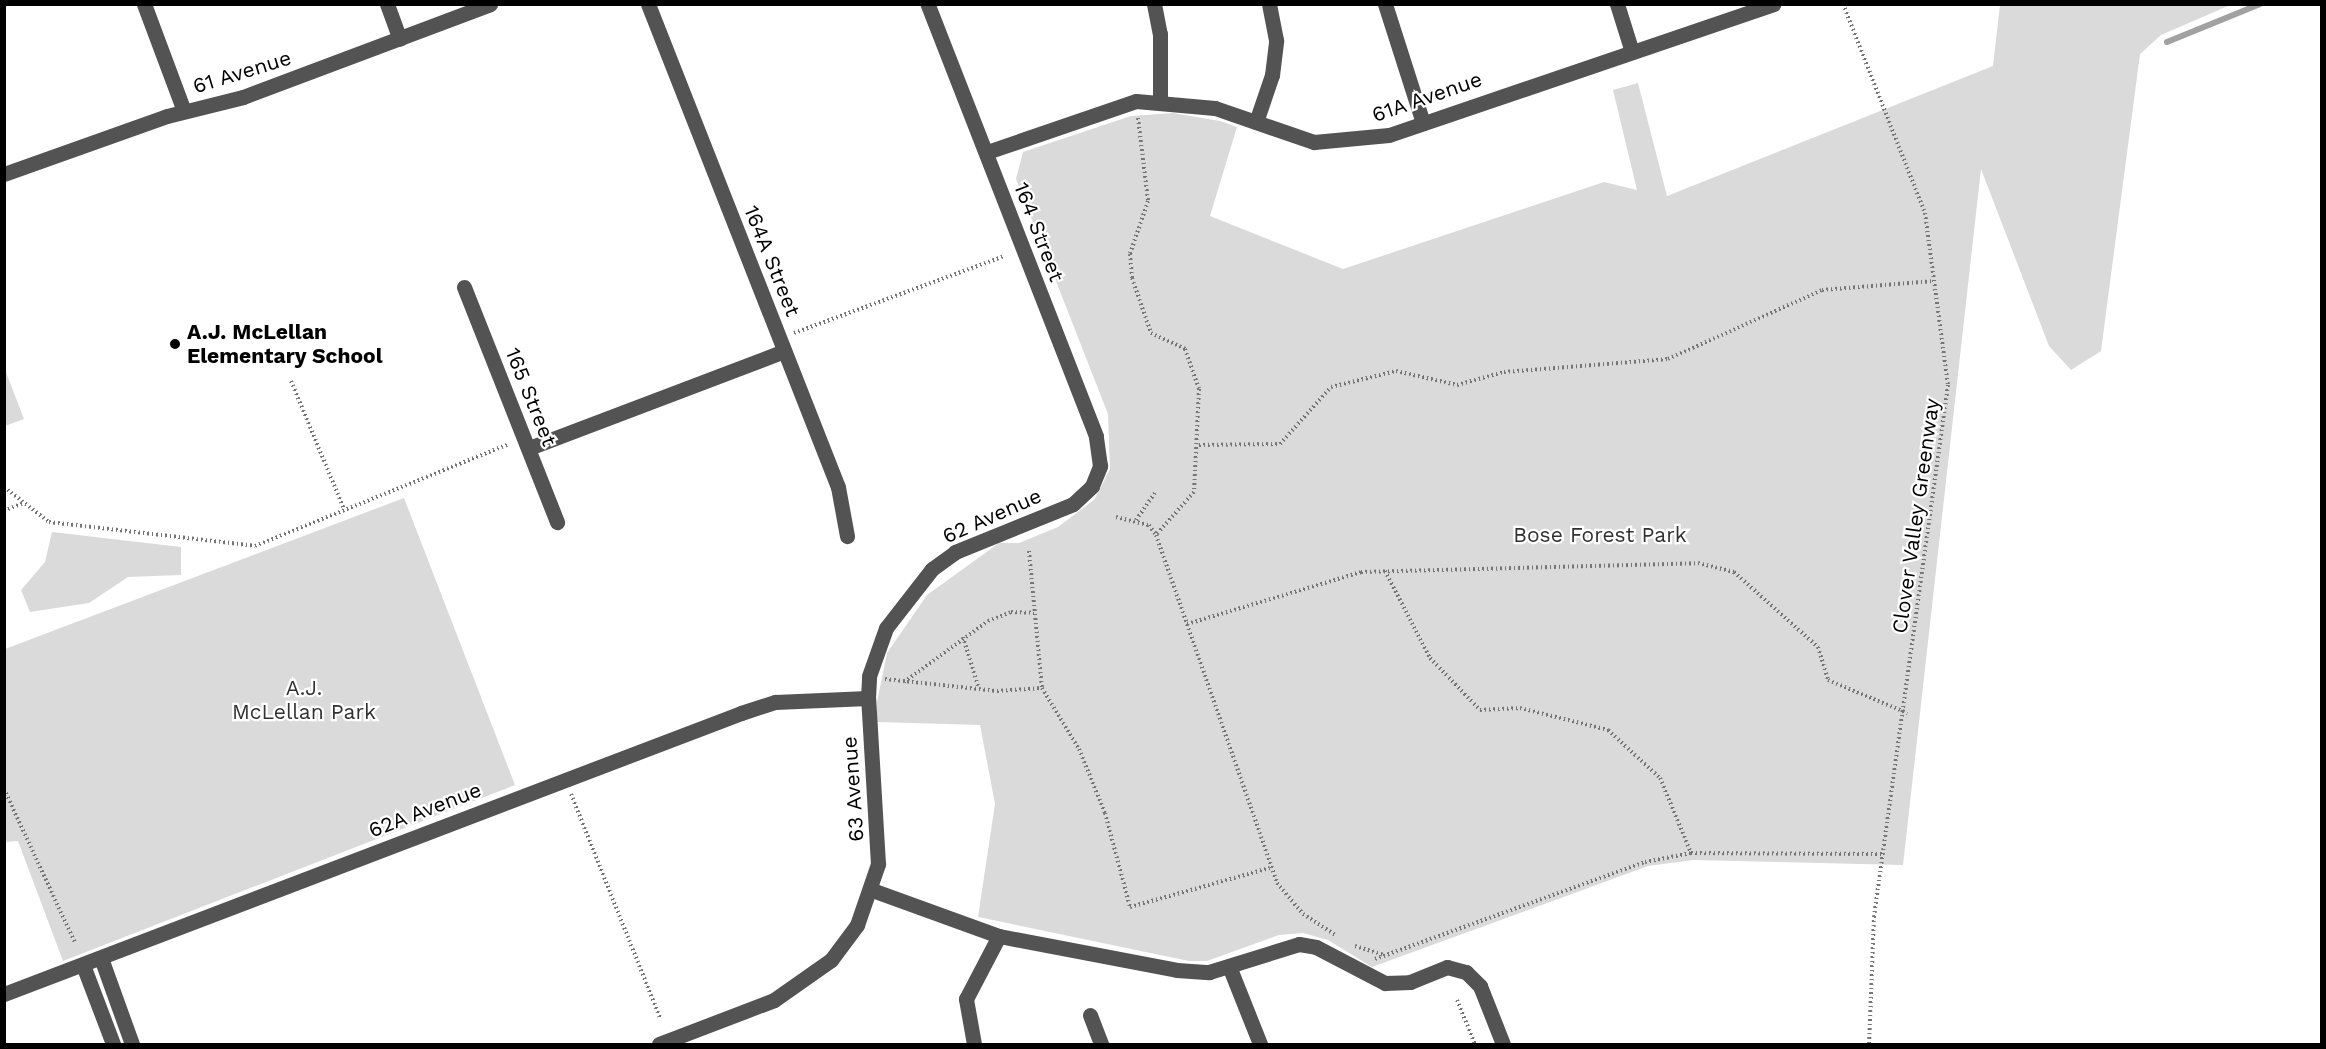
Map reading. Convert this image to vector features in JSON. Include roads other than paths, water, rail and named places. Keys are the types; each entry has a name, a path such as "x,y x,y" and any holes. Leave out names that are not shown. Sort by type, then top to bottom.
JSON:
{"street":[{"path":"144,4 184,111"},
{"path":"387,4 400,39"},
{"name":"61 Avenue","path":"4,174 184,111 243,97 490,4"},
{"name":"164A Street","path":"648,4 838,487 848,536"},
{"name":"164 Street","path":"928,4 1096,436 1096,476"},
{"path":"1154,4 1160,34 1160,100"},
{"path":"1256,122 1272,75 1275,40 1269,4"},
{"path":"1385,4 1423,123"},
{"path":"1617,4 1632,52"},
{"name":"61A Avenue","path":"987,152 1116,105 1160,100 1215,108 1314,142 1389,135 1632,52 1680,41 1773,4"},
{"name":"165 Street","path":"464,287 557,522"},
{"path":"529,448 782,345"},
{"name":"62 Avenue","path":"868,698 883,636 918,581 955,552 1073,504 1096,476"},
{"name":"62A Avenue","path":"4,994 775,702 868,698"},
{"name":"63 Avenue","path":"659,1044 677,1041 774,1000 804,983 831,960 857,925 872,890 879,839 868,698"},
{"path":"872,890 999,936 1193,972 1229,966 1299,944 1385,983 1410,982 1447,967 1467,972 1480,986 1503,1044"},
{"path":"974,1044 966,999 999,936"},
{"path":"100,958 132,1044"},
{"path":"83,965 113,1044"},
{"path":"1229,966 1260,1044"},
{"path":"1090,1015 1101,1044"}],"waterway":[{"path":"2167,42 2260,4"}],"place":[{"name":"A.J. McLellan Elementary School","path":"175,344"}],"park label":[{"name":"Bose Forest Park","path":"1600,535"},
{"name":"A.J. McLellan Park","path":"304,700"}]}
